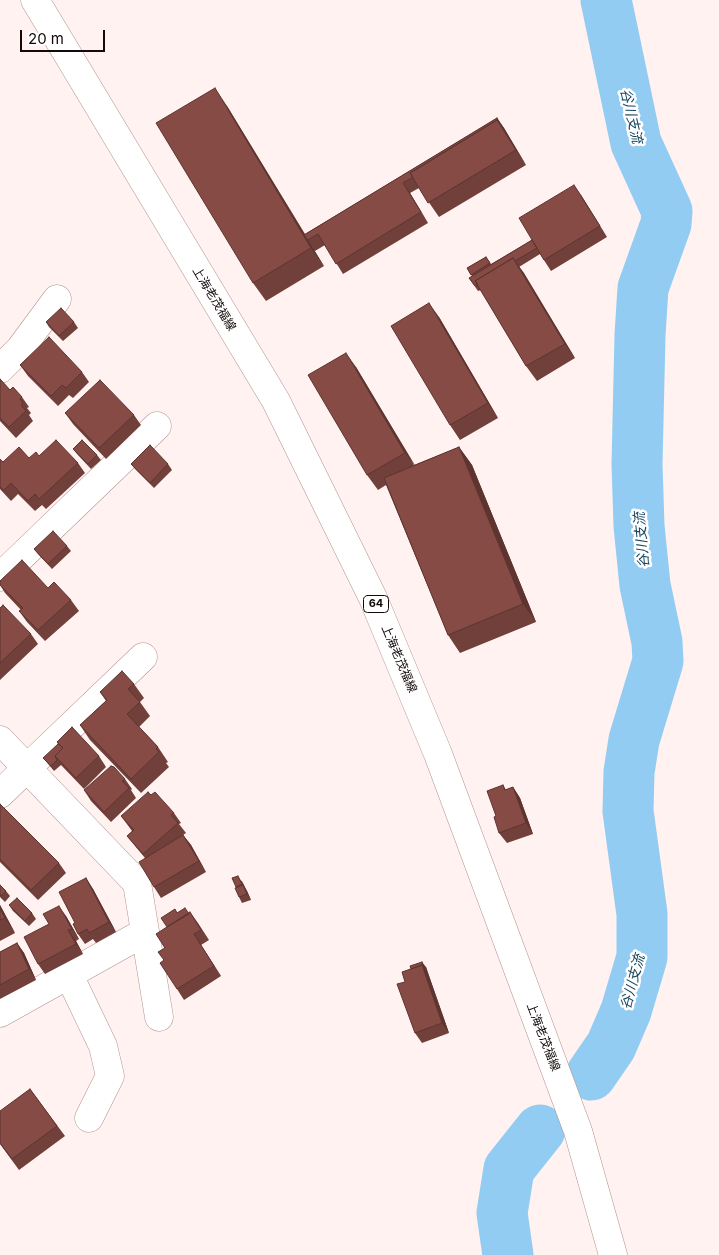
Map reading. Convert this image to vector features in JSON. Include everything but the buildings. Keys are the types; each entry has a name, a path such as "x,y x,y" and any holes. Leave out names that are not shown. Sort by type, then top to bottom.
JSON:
{"main road":[{"name":"上海老茂福線","path":"35,0 276,401 374,598 438,754 578,1131 613,1255"},
{"path":"0,369 20,349 57,299"},
{"path":"0,577 157,426"},
{"path":"0,794 26,767 143,657"},
{"path":"0,740 137,883 159,1017"},
{"path":"0,1013 145,932"},
{"path":"69,976 103,1046 110,1076 89,1118"}],"waterway":[{"name":"谷川支流","path":"591,1075 611,1046 626,1011 642,957 642,914 628,811 629,772 634,740 658,661 657,642 645,585 639,526 637,464 640,335 643,288 666,224 667,211 636,143 606,0"},
{"path":"508,1255 502,1213 509,1169 540,1130"}]}
